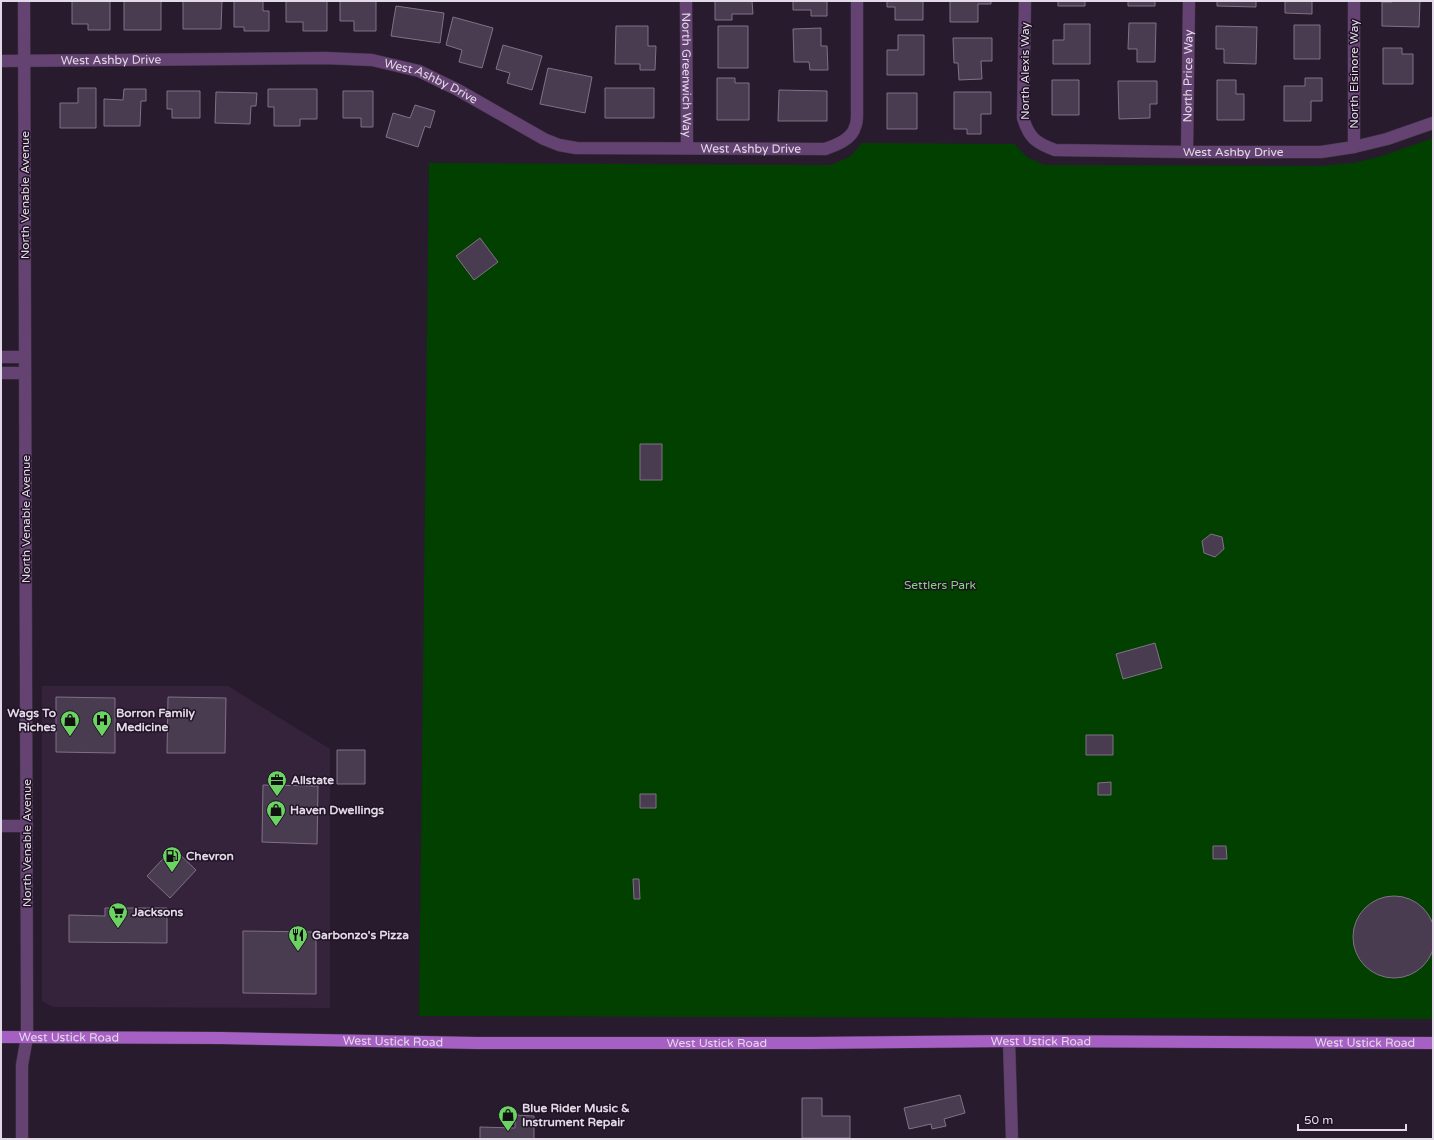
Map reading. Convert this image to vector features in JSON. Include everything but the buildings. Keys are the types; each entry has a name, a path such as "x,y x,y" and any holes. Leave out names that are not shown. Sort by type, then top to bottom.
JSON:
{"main road":[{"name":"West Ustick Road","path":"1,1036 221,1038 476,1043 811,1043 1009,1041 1433,1043"}],"street":[{"name":"North Venable Avenue","path":"22,1139 22,1065 27,1037 24,1"},
{"name":"North Greenwich Way","path":"686,1 687,148"},
{"name":"West Ashby Drive","path":"1,61 317,58 372,60 420,71 458,90 544,139 559,145 576,148 825,149 838,145 847,139 855,128 857,114 857,1"},
{"name":"North Alexis Way","path":"1025,1 1023,118 1026,129 1033,138"},
{"name":"North Price Way","path":"1187,152 1189,1"},
{"name":"North Elsinore Way","path":"1354,1 1354,147"},
{"name":"West Ashby Drive","path":"1033,138 1043,145 1055,150 1321,152 1354,147 1387,139 1433,123"},
{"path":"1,357 24,357"},
{"path":"1,373 24,373"},
{"path":"1,826 27,826"},
{"path":"1009,1041 1012,1139"}],"shaded area":[{"path":"42,686 228,686 330,749 330,1008 53,1007 42,1001"}],"green space":[{"name":"Settlers Park","path":"1433,138 1433,1019 419,1016 429,163 831,165 851,156 862,143 1014,144 1027,157 1044,165 1319,166 1354,163 1382,156"}],"place":[{"name":"Wags To Riches","path":"70,737"},
{"name":"Borron Family Medicine","path":"102,737"},
{"name":"Allstate","path":"277,797"},
{"name":"Haven Dwellings","path":"276,827"},
{"name":"Chevron","path":"172,873"},
{"name":"Jacksons","path":"118,929"},
{"name":"Garbonzo's Pizza","path":"298,952"},
{"name":"Blue Rider Music & Instrument Repair","path":"508,1132"}]}
